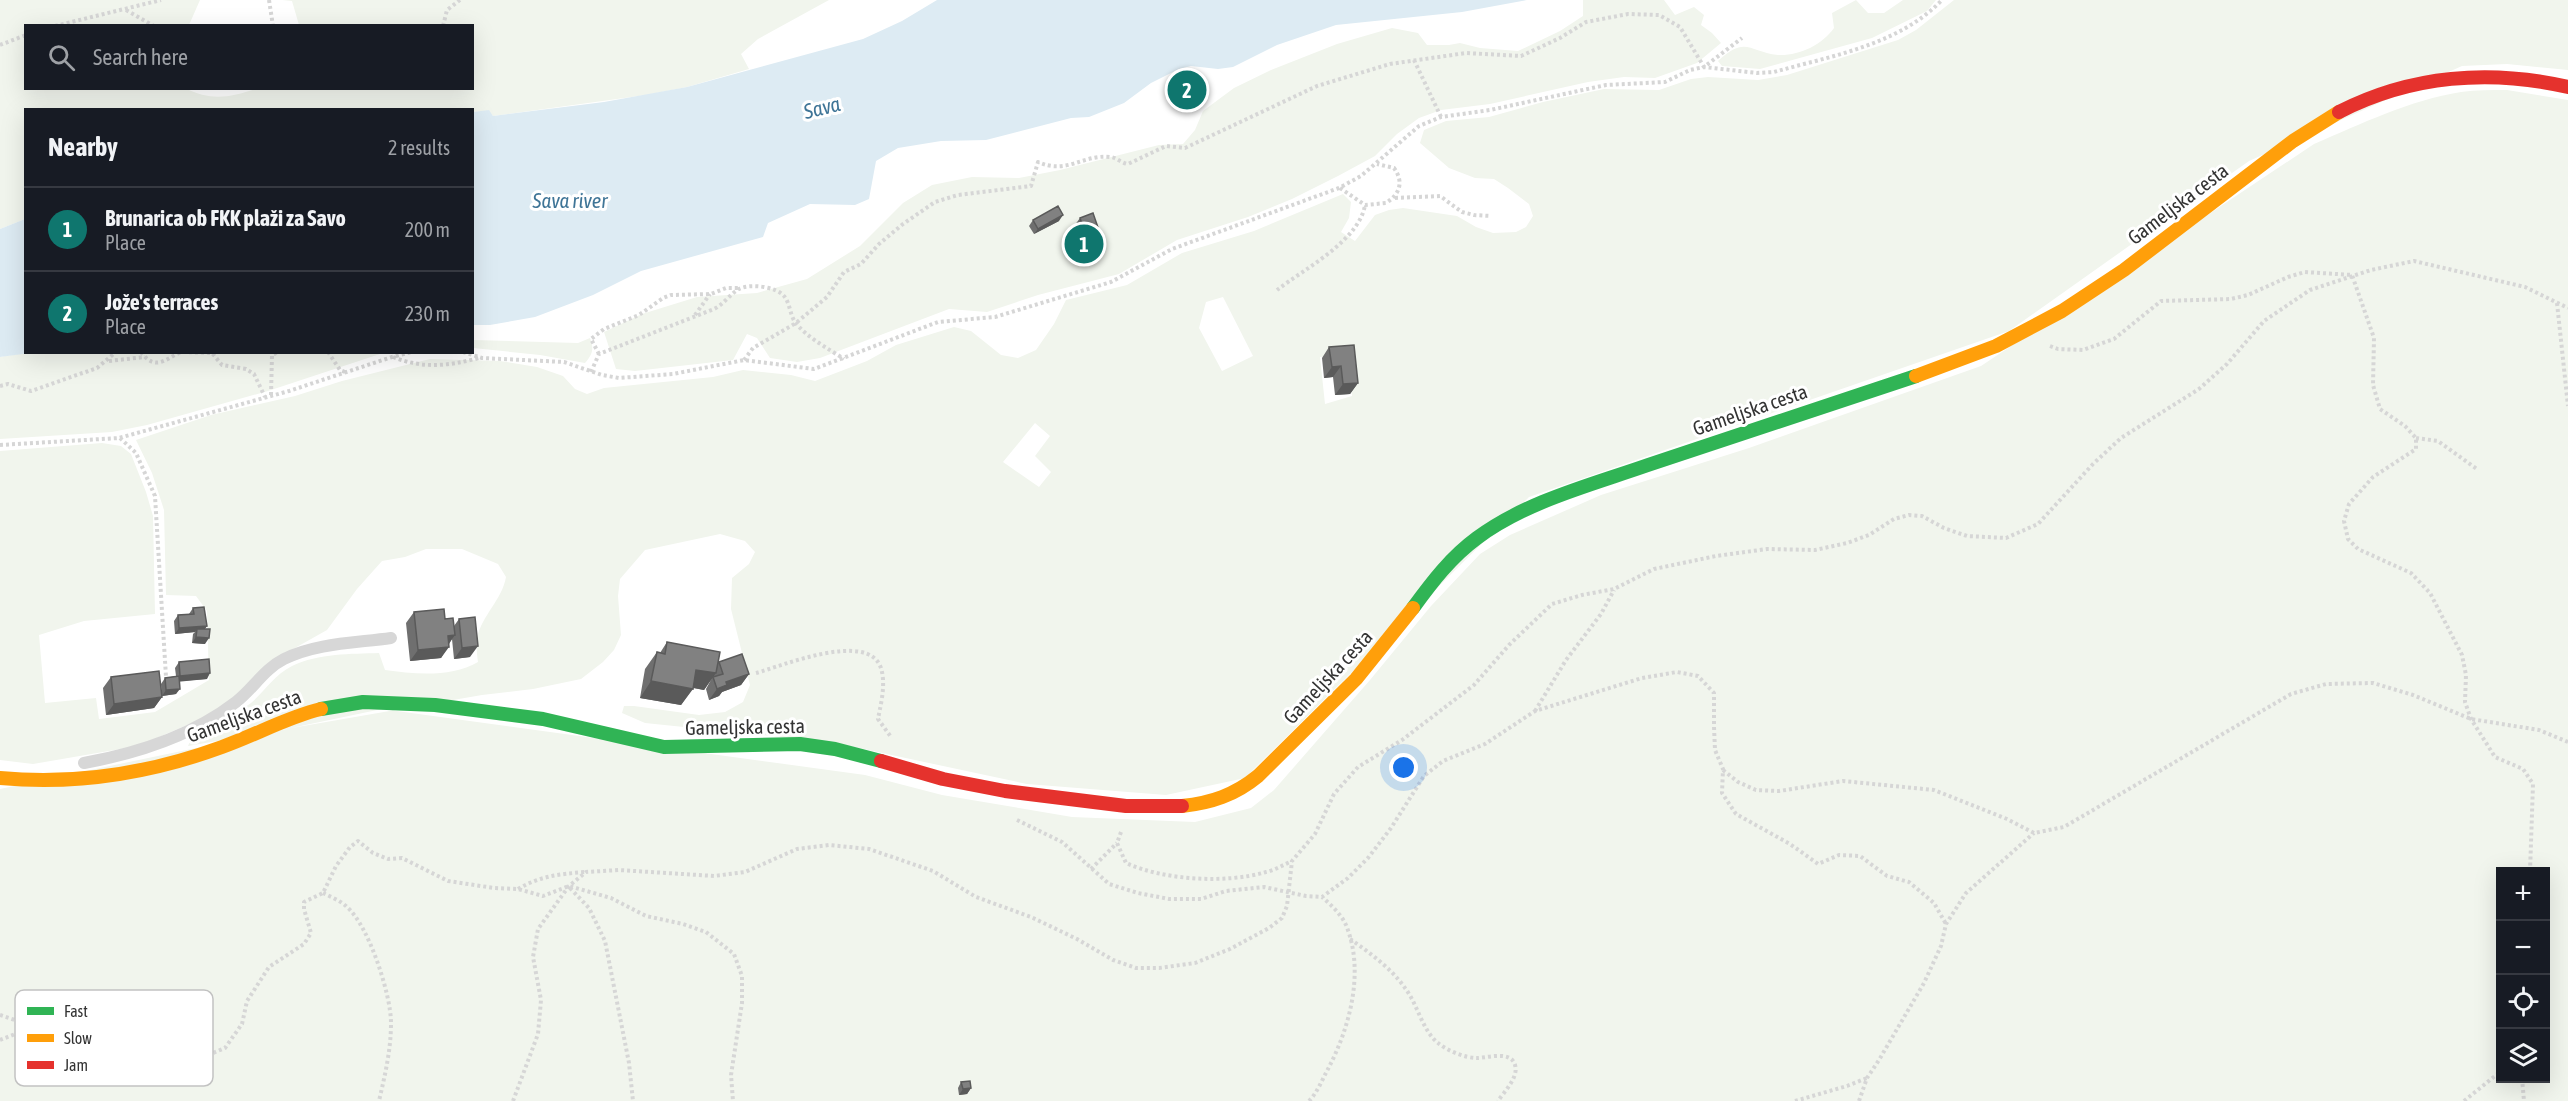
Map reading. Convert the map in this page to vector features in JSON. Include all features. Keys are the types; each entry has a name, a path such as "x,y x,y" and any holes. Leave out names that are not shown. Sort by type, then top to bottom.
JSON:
{"street":[{"name":"Gameljska cesta","path":"0,778 43,781 119,772 188,758 322,708 359,703 407,704 496,711 564,723 630,741 665,747 789,743 845,751 948,780 990,789 1142,807 1195,806 1235,793 1251,782 1295,741 1376,657 1446,566 1463,549 1497,525 1611,478 1961,360 2023,333 2079,301 2295,140 2347,107 2405,87 2437,80 2468,77 2534,80 2568,87"}],"lane":[{"path":"43,781 70,766 141,750 193,729 238,700 268,669 299,652 391,638"}],"path":[{"path":"63,24 161,0"},
{"path":"269,0 273,24"},
{"path":"444,24 447,10 460,0"},
{"path":"392,357 429,367 453,365 482,358 547,360 620,378 725,366 744,360 814,369 938,322 995,317 1111,282 1172,249 1339,188 1376,165 1419,126 1442,117 1490,110 1606,85 1665,81 1690,70 1704,67 1757,73 1774,72 1898,34 1917,23 1942,0"},
{"path":"126,9 151,24"},
{"path":"744,360 753,348 796,323 827,297 844,272 861,264 887,237 935,202 958,195 1031,186 1038,162 1050,167 1062,167 1111,156 1128,164 1166,146 1185,148 1317,86 1390,64 1466,53 1521,56 1560,38 1586,22 1628,14 1659,15 1680,27 1704,67"},
{"path":"0,45 24,36"},
{"path":"1704,67 1742,38"},
{"path":"1414,60 1442,117"},
{"path":"1376,165 1388,165 1399,175 1401,183 1394,198"},
{"path":"1339,188 1365,205 1378,206 1394,198 1440,196 1462,212 1491,216"},
{"path":"1277,290 1323,258 1349,233 1364,214 1365,205"},
{"path":"1116,843 1126,863 1144,872 1198,879 1245,876 1266,872 1292,861 1315,834 1334,794 1358,767 1402,740 1474,685 1509,645 1552,604 1614,589 1654,569 1716,556 1767,549 1815,550 1847,543 1869,535 1894,519 1909,515 1922,516 1944,528 1968,536 2006,538 2038,524 2093,464 2121,438 2199,389 2228,364 2264,321 2310,290 2352,275 2414,261 2524,287 2568,308"},
{"path":"2023,333 2058,350 2083,350 2114,339 2161,302 2240,297 2305,272 2352,275"},
{"path":"2352,275 2374,338 2373,385 2380,410 2405,426 2416,438 2438,441 2477,469"},
{"path":"599,354 591,339 604,329 639,315 663,298 671,295 711,294 726,288 752,286 774,290 784,296 796,323 816,342 844,359"},
{"path":"591,372 599,354 722,304 740,288"},
{"path":"695,316 711,294"},
{"path":"2556,302 2568,406"},
{"path":"0,386 8,384 31,391 97,368 114,354"},
{"path":"143,354 158,363 167,362 180,354"},
{"path":"213,354 222,365 246,369 254,374 265,397"},
{"path":"271,395 272,355 274,354"},
{"path":"329,354 340,370 346,373"},
{"path":"0,445 119,438 265,397 404,354"},
{"path":"470,354 482,358"},
{"path":"108,361 145,357"},
{"path":"119,438 136,453 155,496 166,676"},
{"path":"2416,438 2416,449 2373,477 2349,504 2344,521 2348,539 2358,549 2411,573 2430,593 2462,655 2466,675 2465,702 2471,718 2495,758 2523,769 2533,784 2530,867"},
{"path":"1535,711 1566,660 1601,614 1614,589"},
{"path":"756,674 831,652 867,653 876,660 881,668 883,697 878,719 893,743 889,762"},
{"path":"1322,897 1348,878 1368,858 1424,776 1443,761 1485,744 1535,711 1642,678 1677,672 1698,676 1714,693 1715,750 1722,769 1722,793 1736,814 1790,844 1818,864 1839,855 1860,856 1887,876 1909,882 1934,903 1946,924"},
{"path":"1859,1101 1867,1078 1924,983 1941,946 1946,924 1966,893 2034,833 2064,827 2291,694 2326,684 2373,683 2413,695 2471,718 2540,730 2568,742"},
{"path":"1722,769 1738,782 1756,790 1779,791 1843,781 1934,790 2007,819 2034,833"},
{"path":"1091,869 1116,843 1124,825 1142,807"},
{"path":"1008,819 1042,831 1062,842 1109,884 1169,899 1201,899 1226,891 1264,887 1322,897 1337,911 1346,924 1350,939 1355,979 1350,1012 1337,1051 1309,1101"},
{"path":"213,1053 225,1048 242,1023 248,1001 269,967 304,944 311,933 304,902 323,893 336,866 350,847 358,841 373,853 388,859 402,858 448,882 518,889 543,896 569,886 611,898 646,916 683,924 706,933 734,954 742,976 742,1002 731,1075 733,1101"},
{"path":"518,889 535,879 553,875 619,870 714,876 745,872 797,849 829,845 868,849 933,871 976,897 1031,917 1077,939 1113,960 1136,968 1148,968 1195,963 1230,949 1269,928 1282,918 1287,906 1292,861"},
{"path":"513,1101 538,1034 541,1000 533,957 538,929 569,886 586,872"},
{"path":"569,886 589,908 605,940 629,1063 633,1101"},
{"path":"323,893 347,907 363,926 372,945 391,1020 388,1067 378,1101"},
{"path":"1350,939 1383,964 1405,987 1437,1043 1453,1052 1476,1058 1502,1056 1512,1060 1516,1065 1515,1074 1498,1101"},
{"path":"0,1015 15,1020"},
{"path":"0,1040 15,1034"},
{"path":"2464,1101 2496,1075"},
{"path":"1795,1101 1867,1078"},
{"path":"2522,1083 2524,1101"}],"shaded area":[{"path":"0,0 200,0 189,24 24,24 24,90 190,90 213,97 222,97 252,90 474,90 474,24 299,24 292,1 282,0 829,0 758,39 741,54 749,69 687,87 646,95 493,116 489,111 474,112 474,108 24,108 24,219 0,229"},
{"path":"1583,0 1664,0 1675,15 1694,7 1704,15 1701,25 1721,43 1697,63 1655,78 1624,77 1588,82 1490,104 1441,110 1419,118 1397,134 1375,156 1338,176 1292,199 1248,217 1177,240 1119,274 1038,295 987,312 949,309 820,358 797,362 770,358 757,338 747,334 733,360 635,371 616,369 604,332 642,314 697,297 757,293 807,279 860,246 903,203 932,185 972,177 1019,178 1159,145 1183,144 1195,130 1203,111 1234,88 1271,70 1337,44 1392,28 1418,33 1427,45 1460,43 1480,48 1518,51 1560,31 1583,16"},
{"path":"1856,0 1868,13 1884,13 1903,0 1936,0 1927,11 1872,38 1760,69 1722,66 1718,61 1727,53 1742,47 1778,55 1794,54 1809,48 1823,40 1834,28 1832,13"},
{"path":"1954,0 2568,0 2568,70 2507,64 2462,66 2249,161 2009,331 1529,497 1245,778 1166,795 1027,784 831,742 645,723 622,713 624,706 634,706 699,715 725,712 743,702 750,685 731,609 732,578 749,564 755,552 745,541 720,534 645,550 620,579 618,596 621,635 614,650 581,679 188,746 191,739 251,703 275,678 302,662 335,655 379,653 385,670 432,674 456,671 478,662 477,641 480,630 506,577 498,564 462,549 426,549 405,557 382,561 357,589 327,630 279,657 253,677 235,699 208,716 138,746 33,764 0,760 0,451 102,443 121,446 131,454 153,516 155,614 84,621 39,635 45,703 96,698 99,719 155,712 209,680 207,611 196,596 166,595 164,510 152,473 136,440 211,415 295,396 342,381 430,359 500,361 537,367 563,376 575,389 587,394 604,388 713,377 743,370 791,375 815,381 867,361 896,345 954,327 971,331 1001,355 1018,358 1036,350 1054,324 1066,300 1127,285 1182,253 1254,231 1343,194 1351,202 1349,218 1341,232 1355,241 1375,215 1403,208 1457,216 1476,227 1493,233 1516,232 1526,227 1533,216 1529,204 1494,179 1475,178 1449,168 1420,143 1424,130 1446,121 1489,117 1604,89 1659,90 1691,79 1708,77 1758,80 1787,75 1898,40 1916,30","holes":["1223,297 1253,356 1222,371 1199,328 1206,302","1349,355 1352,396 1325,404 1320,357","1035,423 1050,436 1035,456 1051,472 1039,487 1003,462"]},
{"path":"2507,90 2568,100 2568,1101 0,1101 0,789 382,709 865,775 942,795 1072,817 1195,822 1251,808 1274,790 1431,606 1480,554 1510,535 1601,495 1749,448 1981,366 2314,144 2386,114 2423,101 2461,92"},
{"path":"590,338 592,351 585,363 540,355 474,348 474,340 578,343"},
{"path":"24,353 380,354 268,391 147,425 112,432 0,439 0,357"}],"water":[{"name":"Sava river","path":"937,0 1527,0 1462,12 1336,25 1277,45 1233,67 1218,69 1191,66 1179,69 1151,83 1124,103 1089,117 1071,118 986,140 941,141 898,148 876,161 869,199 855,205 810,204 768,223 763,237 641,271 593,295 535,317 490,325 474,325 474,112 489,110 493,116 604,102 687,87 863,39 902,21"},
{"path":"24,219 24,354 0,357 0,229"}],"building":[{"path":"1058,206 1063,215 1038,229 1033,220"},
{"path":"1093,213 1105,248 1091,253 1080,218"},
{"path":"1354,345 1358,383 1343,384 1341,366 1332,367 1329,347"},
{"path":"204,607 207,626 179,628 178,615 194,614 193,608"},
{"path":"444,609 445,619 453,618 455,635 448,636 449,647 418,650 414,612"},
{"path":"475,617 478,646 462,648 459,619"},
{"path":"197,629 210,629 209,638 196,637"},
{"path":"667,642 720,652 716,673 696,670 693,689 651,681 657,652 665,654"},
{"path":"742,654 749,674 726,682 727,685 717,689 713,677 723,674 719,662"},
{"path":"209,659 210,673 180,676 179,662"},
{"path":"159,671 162,697 114,704 111,677"},
{"path":"179,676 180,689 166,690 165,678"},
{"path":"970,1081 971,1088 963,1089 961,1082"}],"traffic: fast":[{"path":"1413,608 1442,570 1468,545 1496,525 1538,504 1582,487 1916,376"},
{"path":"321,709 363,702 435,705 543,719 664,747 800,744 835,749 881,761"}],"traffic: slow":[{"path":"1916,376 1996,346 2062,311 2124,270 2293,141 2339,112"},
{"path":"1182,806 1222,797 1258,776 1356,679 1413,608"},
{"path":"0,778 28,780 84,778 168,764 235,742 321,709"}],"traffic: jam":[{"path":"2339,112 2394,90 2451,79 2509,78 2568,87"},
{"path":"881,761 943,779 1005,791 1126,806 1182,806"}],"place":[{"name":"Jože's terraces","path":"1187,90"},
{"name":"Brunarica ob FKK plaži za Savo","path":"1084,244"}],"water label":[{"name":"Sava","path":"822,108"}]}
